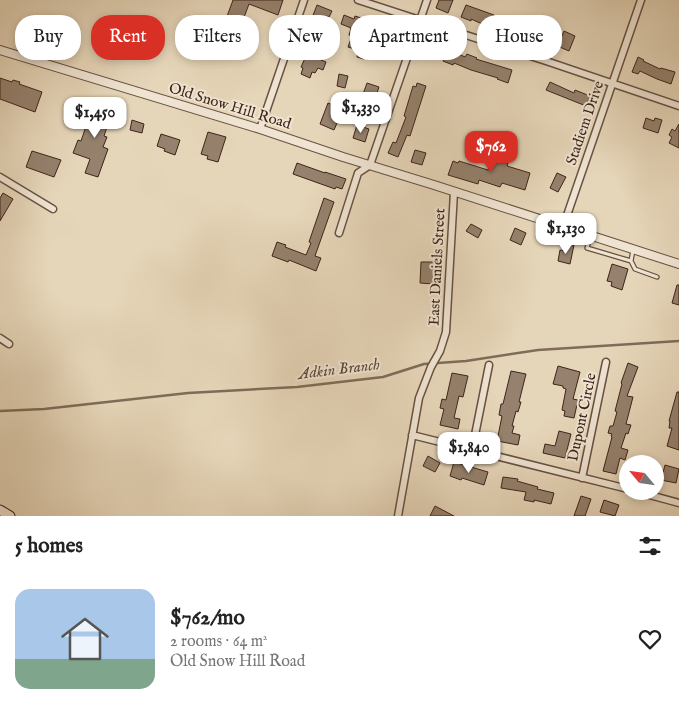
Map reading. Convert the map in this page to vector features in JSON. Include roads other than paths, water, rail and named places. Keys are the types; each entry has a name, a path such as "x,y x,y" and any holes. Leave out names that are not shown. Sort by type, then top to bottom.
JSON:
{"main road":[{"path":"0,510 10,516"}],"street":[{"path":"260,129 304,0"},
{"path":"358,0 404,15"},
{"path":"422,15 427,0"},
{"name":"Stadiem Drive","path":"563,227 641,0"},
{"path":"467,35 679,106"},
{"name":"Old Snow Hill Road","path":"0,50 260,129 679,264"},
{"path":"340,233 358,173 370,165 406,60"},
{"path":"0,177 52,209"},
{"name":"East Daniels Street","path":"398,516 419,398 430,367 440,351 446,332 454,192"},
{"path":"0,338 9,344"},
{"name":"Dupont Circle","path":"582,478 606,362"},
{"path":"472,450 489,365"},
{"path":"412,435 619,488"},
{"path":"664,499 679,503"}],"lane":[{"path":"590,235 587,248 631,261"},
{"path":"633,249 631,261 635,269 657,277"}],"waterway":[{"name":"Adkin Branch","path":"0,411 44,409 188,393 297,387 383,377 424,364 466,361 538,350 679,341"}]}
